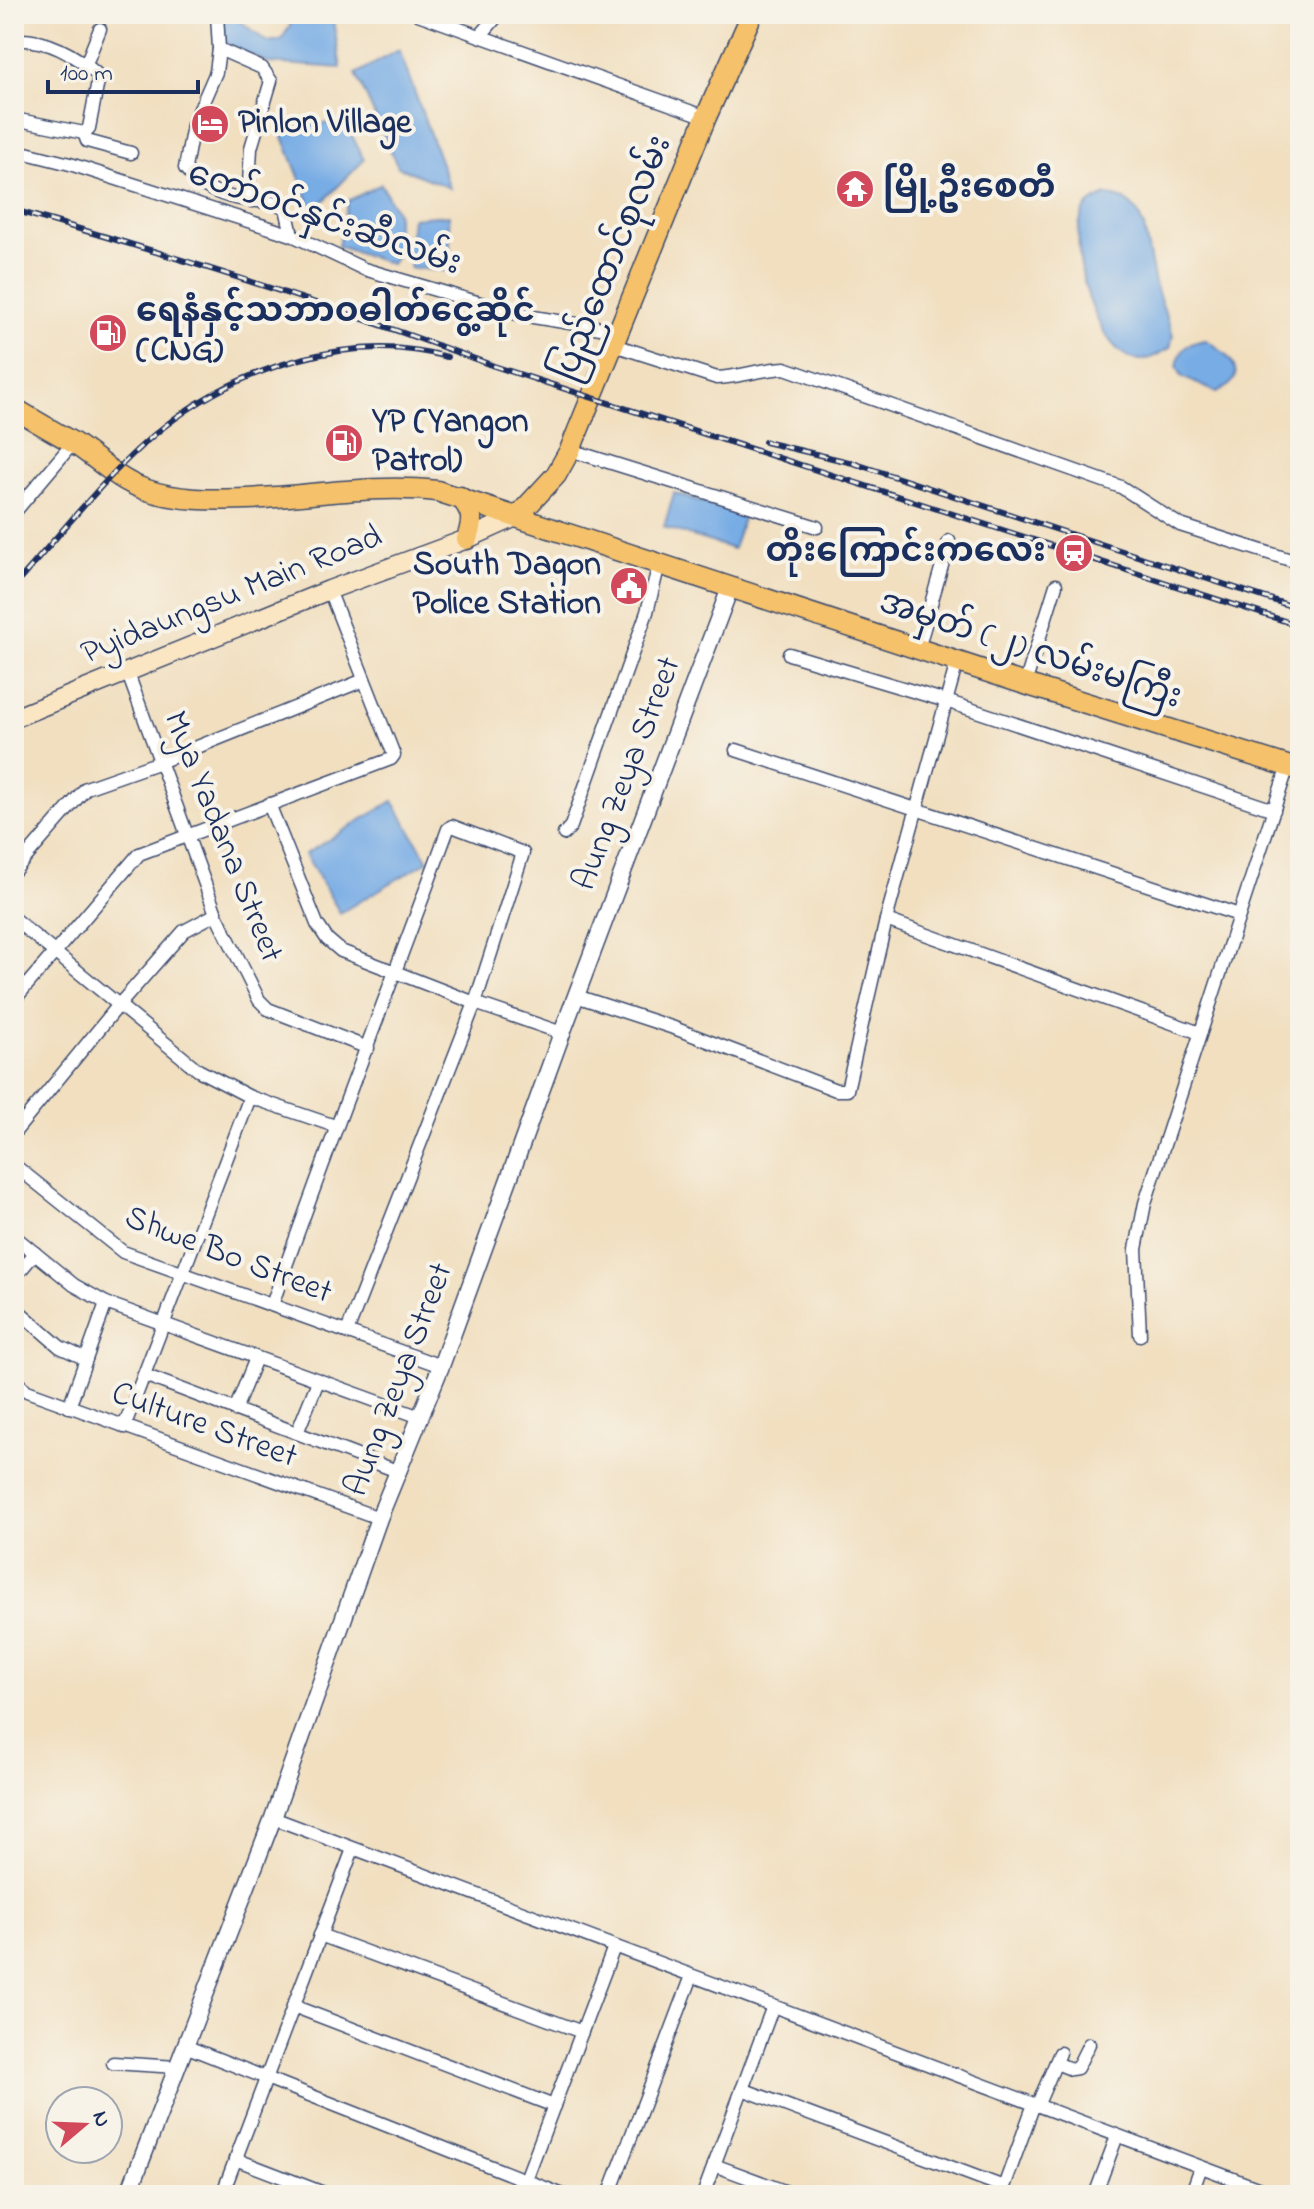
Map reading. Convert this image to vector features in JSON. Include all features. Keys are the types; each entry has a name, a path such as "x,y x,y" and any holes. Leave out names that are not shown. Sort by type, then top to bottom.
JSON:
{"main road":[{"name":"ပြည်ထောင်စုလမ်း","path":"518,516 556,475 570,450 706,117 752,14"},
{"name":"အမှတ် (၂) လမ်းမကြီး","path":"14,408 73,443 114,475 143,489 172,497 234,499 386,488 437,491 1025,684 1294,768"},
{"path":"460,497 471,509 473,517 467,539"},
{"name":"Pyidaungsu Main Road","path":"21,715 518,516"},
{"path":"14,728 21,715"}],"street":[{"path":"217,14 219,49 216,72 193,125 185,168 195,181 211,189 252,201 276,202 286,208 292,235"},
{"path":"418,14 706,117"},
{"path":"480,36 499,14"},
{"path":"86,64 100,29"},
{"path":"14,40 34,40 49,45 86,64 99,76 88,131 84,133 14,119"},
{"path":"219,49 262,68 271,81 251,148 249,184 252,201"},
{"path":"84,133 87,141 131,153"},
{"name":"တော်ဝင်နှင်းဆီလမ်း","path":"14,150 70,164 292,235 364,269 521,315 616,338 717,378 785,368 1121,487 1180,525 1300,563"},
{"path":"14,513 73,443"},
{"path":"570,450 817,527"},
{"path":"918,649 949,541"},
{"path":"564,834 571,826 647,612 659,564"},
{"path":"1025,684 1056,585"},
{"name":"Aung Zeya Street","path":"128,2195 273,1818 379,1518 441,1366 562,1033 730,588"},
{"path":"14,1000 139,854 391,759 394,755 329,590"},
{"path":"789,654 946,701 1274,810"},
{"path":"576,996 847,1090 886,920 957,662"},
{"name":"Mya Yadana Street","path":"127,671 216,914 264,1006 368,1048"},
{"path":"14,871 86,788 160,762 364,680"},
{"path":"736,750 1239,915"},
{"path":"1140,1335 1136,1249 1145,1203 1274,810 1294,768"},
{"path":"269,804 317,924 327,939 341,951 562,1033"},
{"path":"272,1305 335,1126 368,1048 448,829 452,826 523,853 475,1003 347,1332"},
{"path":"14,1133 184,931 216,914"},
{"path":"14,919 198,1070 250,1097 335,1126"},
{"path":"886,920 1200,1033"},
{"path":"124,1427 250,1097"},
{"name":"Shwe Bo Street","path":"14,1165 123,1252 441,1366"},
{"path":"14,1236 74,1285 106,1303 420,1417"},
{"path":"14,1278 35,1253"},
{"path":"69,1407 106,1303"},
{"path":"14,1307 60,1347 86,1359"},
{"path":"235,1410 256,1358"},
{"path":"144,1375 397,1471"},
{"name":"Culture Street","path":"14,1380 27,1391 69,1407 379,1518"},
{"path":"297,1433 318,1381"},
{"path":"273,1818 1276,2195"},
{"path":"222,2195 353,1849"},
{"path":"320,1935 582,2032"},
{"path":"520,2195 614,1947"},
{"path":"609,2195 692,1976"},
{"path":"293,2006 554,2106"},
{"path":"703,2195 773,2006"},
{"path":"742,2089 1002,2191 1058,2058 1071,2069 1077,2068 1089,2044"},
{"path":"185,2046 563,2195"},
{"path":"113,2063 177,2067"},
{"path":"1095,2195 1117,2136"},
{"path":"235,2159 329,2195"},
{"path":"714,2165 795,2195"},
{"path":"1191,2195 1201,2167"}],"water":[{"path":"224,14 231,14 267,42 281,40 290,26 292,14 332,14 341,68 268,63 223,42"},
{"path":"399,50 450,188 398,167 356,74"},
{"path":"345,121 364,160 313,212 280,129"},
{"path":"381,184 397,213 397,236 410,237 412,218 449,215 451,271 410,268 409,254 400,251 391,264 338,246 348,201"},
{"path":"1107,195 1125,200 1137,211 1144,227 1155,284 1173,335 1170,348 1145,360 1125,355 1111,342 1098,322 1082,274 1079,229 1083,213 1090,204"},
{"path":"1206,340 1223,352 1236,373 1234,380 1216,392 1182,377 1177,366 1186,347"},
{"path":"674,493 744,515 733,549 664,527"},
{"path":"393,801 428,861 340,913 305,854"}],"railway":[{"path":"14,210 256,283 494,366 1300,626"},
{"path":"14,586 106,481 145,443 195,405 227,387 298,360 336,352 374,348 411,350 447,357"},
{"path":"765,442 853,463 1300,609"}],"place":[{"name":"Pinlon Village","path":"210,124"},
{"name":"မြို့ဦးစေတီ","path":"855,189"},
{"name":"ရေနံနှင့်သဘာဝဓါတ်ငွေ့ဆိုင် (CNG)","path":"108,333"},
{"name":"YP (Yangon Patrol)","path":"344,443"},
{"name":"တိုးကြောင်းကလေး","path":"1074,553"},
{"name":"South Dagon Police Station","path":"629,586"}]}
